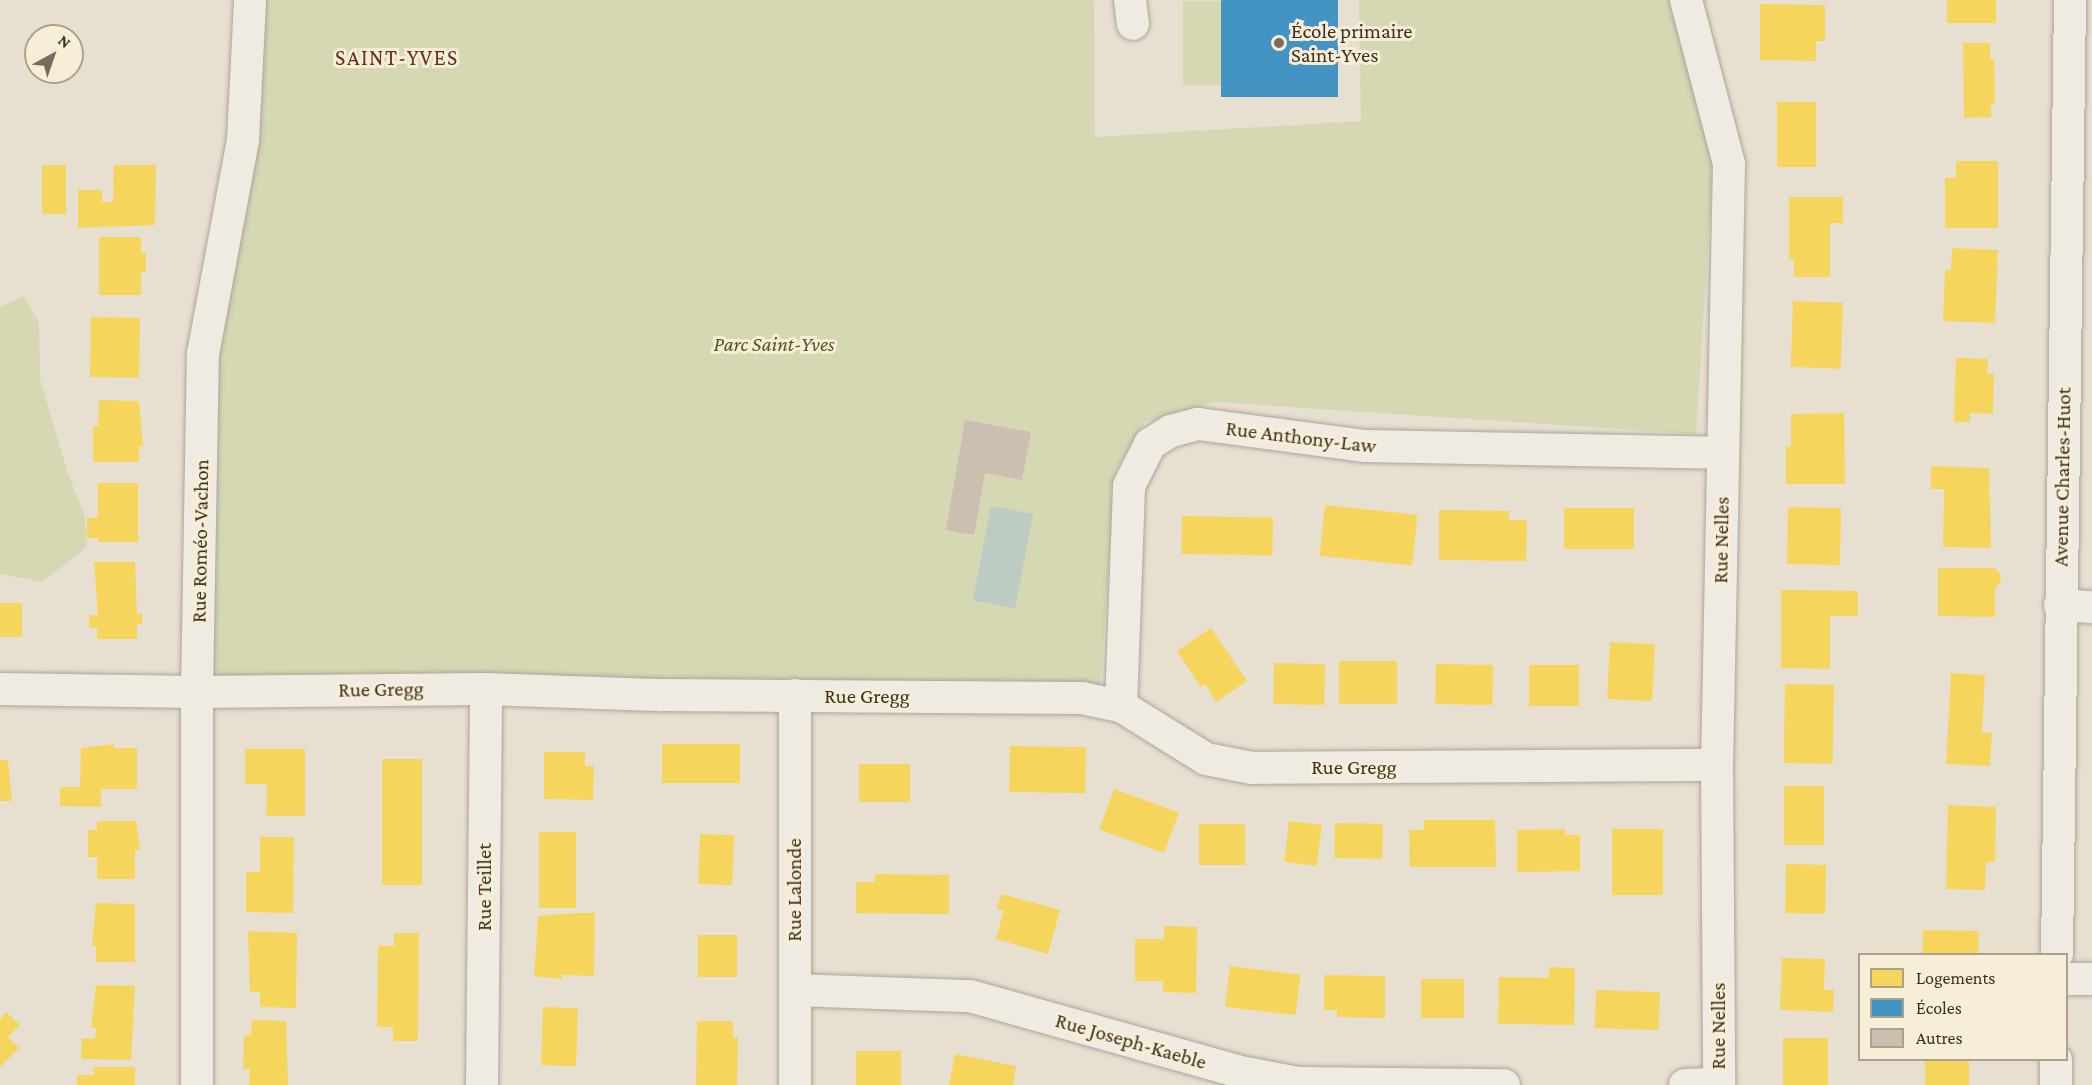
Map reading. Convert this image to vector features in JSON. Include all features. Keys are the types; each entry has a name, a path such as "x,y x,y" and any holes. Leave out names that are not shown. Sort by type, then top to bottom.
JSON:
{"street":[{"name":"Rue Roméo-Vachon","path":"197,1085 197,692 203,354 243,140 250,0"},
{"name":"Rue Nelles","path":"1686,0 1729,164 1717,765 1719,1084"},
{"name":"Avenue Charles-Huot","path":"2057,953 2070,0"},
{"name":"Rue Anthony-Law","path":"1122,706 1129,486 1150,444 1171,431 1198,424 1366,446 1723,453"},
{"path":"2060,605 2092,607"},
{"name":"Rue Gregg","path":"0,689 197,692 486,689 1082,698 1122,706 1206,759 1252,768 1717,765"},
{"name":"Rue Teillet","path":"482,1085 486,689"},
{"name":"Rue Lalonde","path":"795,695 795,1085"},
{"path":"2068,979 2092,979"},
{"name":"Rue Joseph-Kaeble","path":"795,990 970,996 1240,1072 1298,1083 1504,1085"},
{"path":"2056,1061 2056,1085"},
{"path":"1685,1085 1719,1084"}],"green space":[{"name":"Parc Saint-Yves","path":"264,0 1094,0 1095,137 1361,121 1359,0 1671,0 1713,162 1696,434 1214,402 1145,422 1115,472 1100,691 203,683 205,388"},
{"path":"1183,1 1221,1 1221,85 1183,85"},
{"path":"23,296 39,322 40,379 68,474 85,516 87,547 42,582 0,574 0,307"}],"shaded area":[{"path":"991,506 1033,514 1015,608 973,600"}],"building: Logements":[{"path":"1947,0 1996,0 1996,23 1947,23"},
{"path":"1760,4 1825,5 1825,41 1816,41 1816,61 1760,60"},
{"path":"1963,43 1990,43 1990,59 1994,59 1995,104 1991,105 1991,117 1964,118"},
{"path":"1777,102 1816,102 1816,167 1777,167"},
{"path":"1956,161 1998,161 1998,228 1945,228 1945,178 1956,178"},
{"path":"42,165 66,165 66,214 42,214"},
{"path":"114,165 156,165 155,225 78,228 78,190 102,190 102,202 113,202"},
{"path":"1789,197 1843,197 1843,223 1830,223 1830,277 1794,277 1794,259 1789,259"},
{"path":"99,237 141,237 141,253 146,253 146,272 141,272 141,295 99,295"},
{"path":"1952,248 1998,250 1995,323 1943,321 1945,270 1951,270"},
{"path":"1793,301 1843,303 1841,369 1791,367"},
{"path":"91,317 140,318 139,378 90,377"},
{"path":"1956,358 1988,359 1987,374 1994,374 1993,414 1970,413 1970,422 1954,422"},
{"path":"99,400 139,401 143,446 139,446 139,462 93,462 93,426 98,426"},
{"path":"1844,413 1845,484 1786,484 1786,447 1791,446 1791,414"},
{"path":"1931,466 1989,468 1991,548 1943,547 1944,489 1931,489"},
{"path":"98,483 138,483 138,542 98,542 98,538 87,538 87,518 98,518"},
{"path":"1325,505 1417,515 1412,565 1320,556"},
{"path":"1788,507 1841,508 1840,565 1787,564"},
{"path":"1564,508 1634,508 1634,549 1564,549"},
{"path":"1439,510 1509,511 1509,520 1527,520 1526,561 1439,560"},
{"path":"1182,516 1273,518 1272,556 1181,554"},
{"path":"94,562 135,562 137,614 142,614 142,624 137,624 137,639 97,639 97,628 89,628 89,615 98,615"},
{"path":"1938,568 1994,568 2001,574 2000,583 1995,588 1995,617 1938,616"},
{"path":"1781,590 1858,591 1858,616 1830,616 1830,669 1781,668"},
{"path":"0,603 22,603 22,637 0,637"},
{"path":"1211,628 1247,681 1216,702 1205,684 1201,687 1177,651"},
{"path":"1610,642 1655,644 1652,701 1607,699"},
{"path":"1339,661 1397,661 1397,704 1339,704"},
{"path":"1274,663 1325,664 1324,705 1273,704"},
{"path":"1436,664 1493,665 1492,705 1435,704"},
{"path":"1529,665 1579,665 1579,706 1529,706"},
{"path":"1951,673 1985,675 1982,732 1992,733 1990,766 1946,764"},
{"path":"1785,684 1834,685 1833,764 1784,763"},
{"path":"114,744 114,748 137,748 137,789 101,789 101,807 60,806 60,787 80,787 81,748"},
{"path":"662,744 740,744 740,783 662,783"},
{"path":"1010,746 1086,747 1085,793 1009,792"},
{"path":"245,749 305,749 305,816 266,816 267,784 245,784"},
{"path":"544,752 585,752 585,766 594,766 593,800 544,799"},
{"path":"382,759 422,759 422,885 382,885"},
{"path":"0,760 8,760 12,801 0,801"},
{"path":"859,764 910,764 910,802 859,802"},
{"path":"1784,786 1824,786 1824,845 1784,845"},
{"path":"1114,789 1179,813 1164,853 1099,829"},
{"path":"1948,805 1996,807 1995,862 1986,862 1985,890 1946,889"},
{"path":"1424,820 1495,820 1496,867 1410,867 1409,830 1424,830"},
{"path":"97,821 136,821 140,850 135,850 135,879 97,879 97,857 88,857 88,830 97,830"},
{"path":"1289,821 1322,825 1317,866 1284,862"},
{"path":"1335,823 1383,824 1382,859 1334,858"},
{"path":"1199,824 1245,824 1245,865 1199,865"},
{"path":"1565,829 1565,835 1580,835 1580,871 1517,872 1517,830"},
{"path":"1612,829 1663,829 1663,895 1612,895"},
{"path":"539,832 576,832 576,908 539,908"},
{"path":"700,834 734,835 732,885 698,884"},
{"path":"260,837 294,837 293,913 246,912 246,872 260,872"},
{"path":"1786,864 1826,865 1825,914 1785,913"},
{"path":"875,874 949,875 949,914 856,913 856,882 875,882"},
{"path":"1001,894 1060,910 1048,954 996,939 1004,910 997,909"},
{"path":"96,903 135,904 135,962 96,962 96,946 92,946"},
{"path":"595,913 594,976 562,975 562,979 534,976 538,916"},
{"path":"1164,926 1197,927 1196,993 1163,992 1163,981 1135,981 1135,939 1164,939"},
{"path":"1923,930 1979,931 1979,953 1923,953"},
{"path":"248,931 297,933 296,1008 260,1007 260,992 250,992"},
{"path":"394,933 419,933 418,1041 393,1041 393,1027 377,1027 378,946 394,946"},
{"path":"698,935 737,935 737,977 698,977"},
{"path":"1782,958 1825,959 1824,990 1834,990 1833,1012 1780,1010"},
{"path":"1230,966 1300,975 1295,1015 1225,1007"},
{"path":"1549,967 1575,968 1574,1025 1498,1024 1499,977 1549,978"},
{"path":"1324,975 1385,976 1385,1018 1337,1017 1337,1010 1324,1010"},
{"path":"1421,979 1464,979 1464,1018 1421,1018"},
{"path":"96,985 135,986 131,1060 81,1059 82,1038 95,1039 96,1028 91,1028"},
{"path":"1596,990 1660,992 1659,1030 1595,1028"},
{"path":"543,1007 578,1008 576,1066 541,1065"},
{"path":"6,1012 20,1025 8,1037 19,1048 0,1067 0,1019"},
{"path":"252,1020 286,1021 288,1085 249,1085 250,1069 243,1069 244,1035 251,1035"},
{"path":"697,1021 733,1021 733,1038 738,1037 737,1085 696,1085"},
{"path":"1783,1038 1828,1038 1828,1085 1783,1085"},
{"path":"856,1051 901,1051 901,1085 856,1085"},
{"path":"955,1054 1016,1066 1013,1085 949,1085"},
{"path":"1925,1061 1969,1061 1969,1085 1925,1085"},
{"path":"93,1067 135,1067 135,1085 77,1085 77,1075 94,1075"}],"building: Écoles":[{"name":"École primaire Saint-Yves","path":"1221,0 1338,0 1338,97 1221,97"}],"building: Autres":[{"path":"965,420 1031,432 1022,480 985,473 974,535 946,530"}],"place":[{"name":"École primaire Saint-Yves","path":"1279,43"}],"district":[{"name":"SAINT-YVES","path":"397,58"}]}
